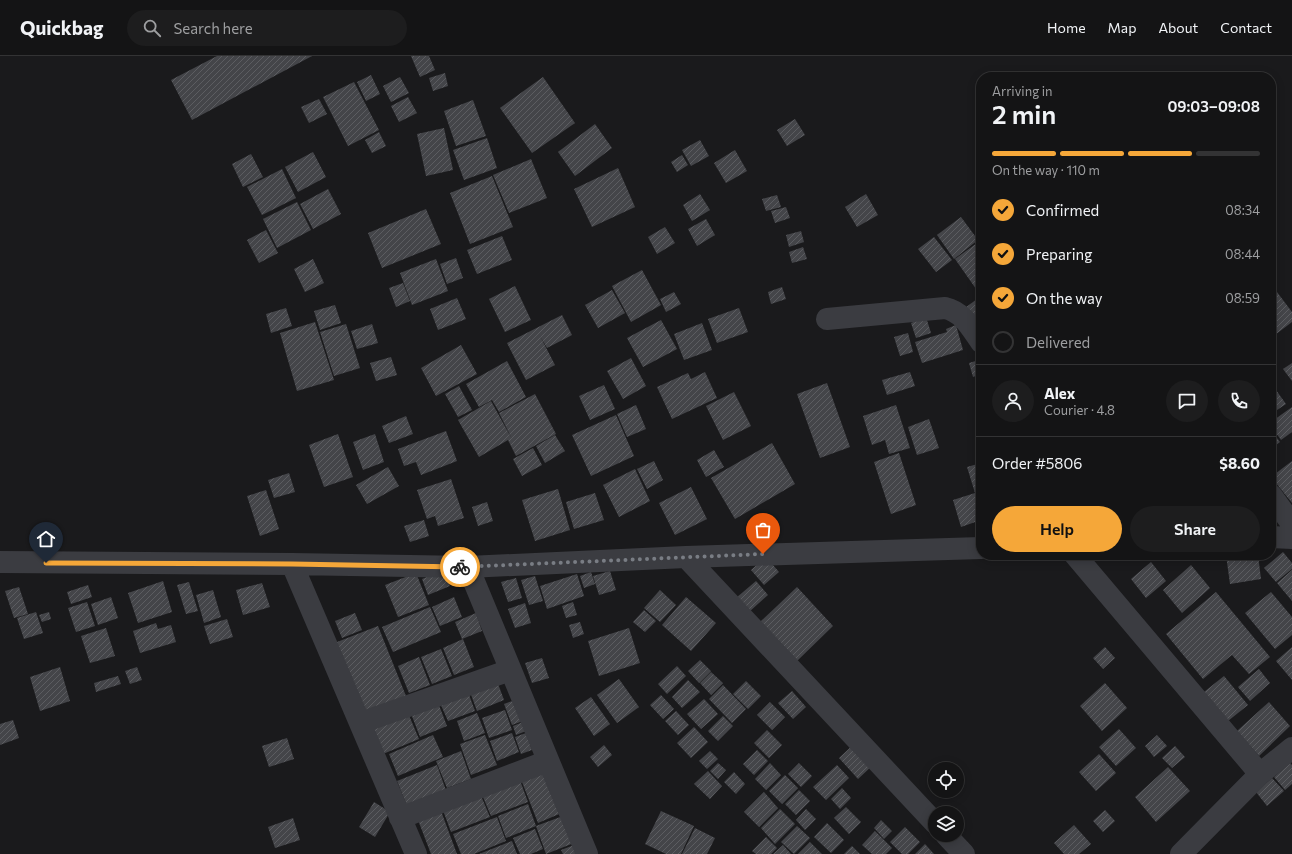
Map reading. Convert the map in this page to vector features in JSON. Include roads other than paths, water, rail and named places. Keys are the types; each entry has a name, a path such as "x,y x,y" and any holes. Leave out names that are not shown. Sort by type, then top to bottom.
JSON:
{"street":[{"path":"827,319 945,308 959,314 976,336"},
{"path":"1276,502 1292,524"},
{"path":"1276,537 1292,538"},
{"path":"0,562 468,567 686,557 976,548"},
{"path":"686,557 928,816"},
{"path":"1079,560 1260,774"},
{"path":"292,564 416,854"},
{"path":"468,567 585,854"},
{"path":"360,723 510,670"},
{"path":"1182,854 1260,774 1292,748"},
{"path":"400,818 548,761"},
{"path":"953,842 964,854"}]}
